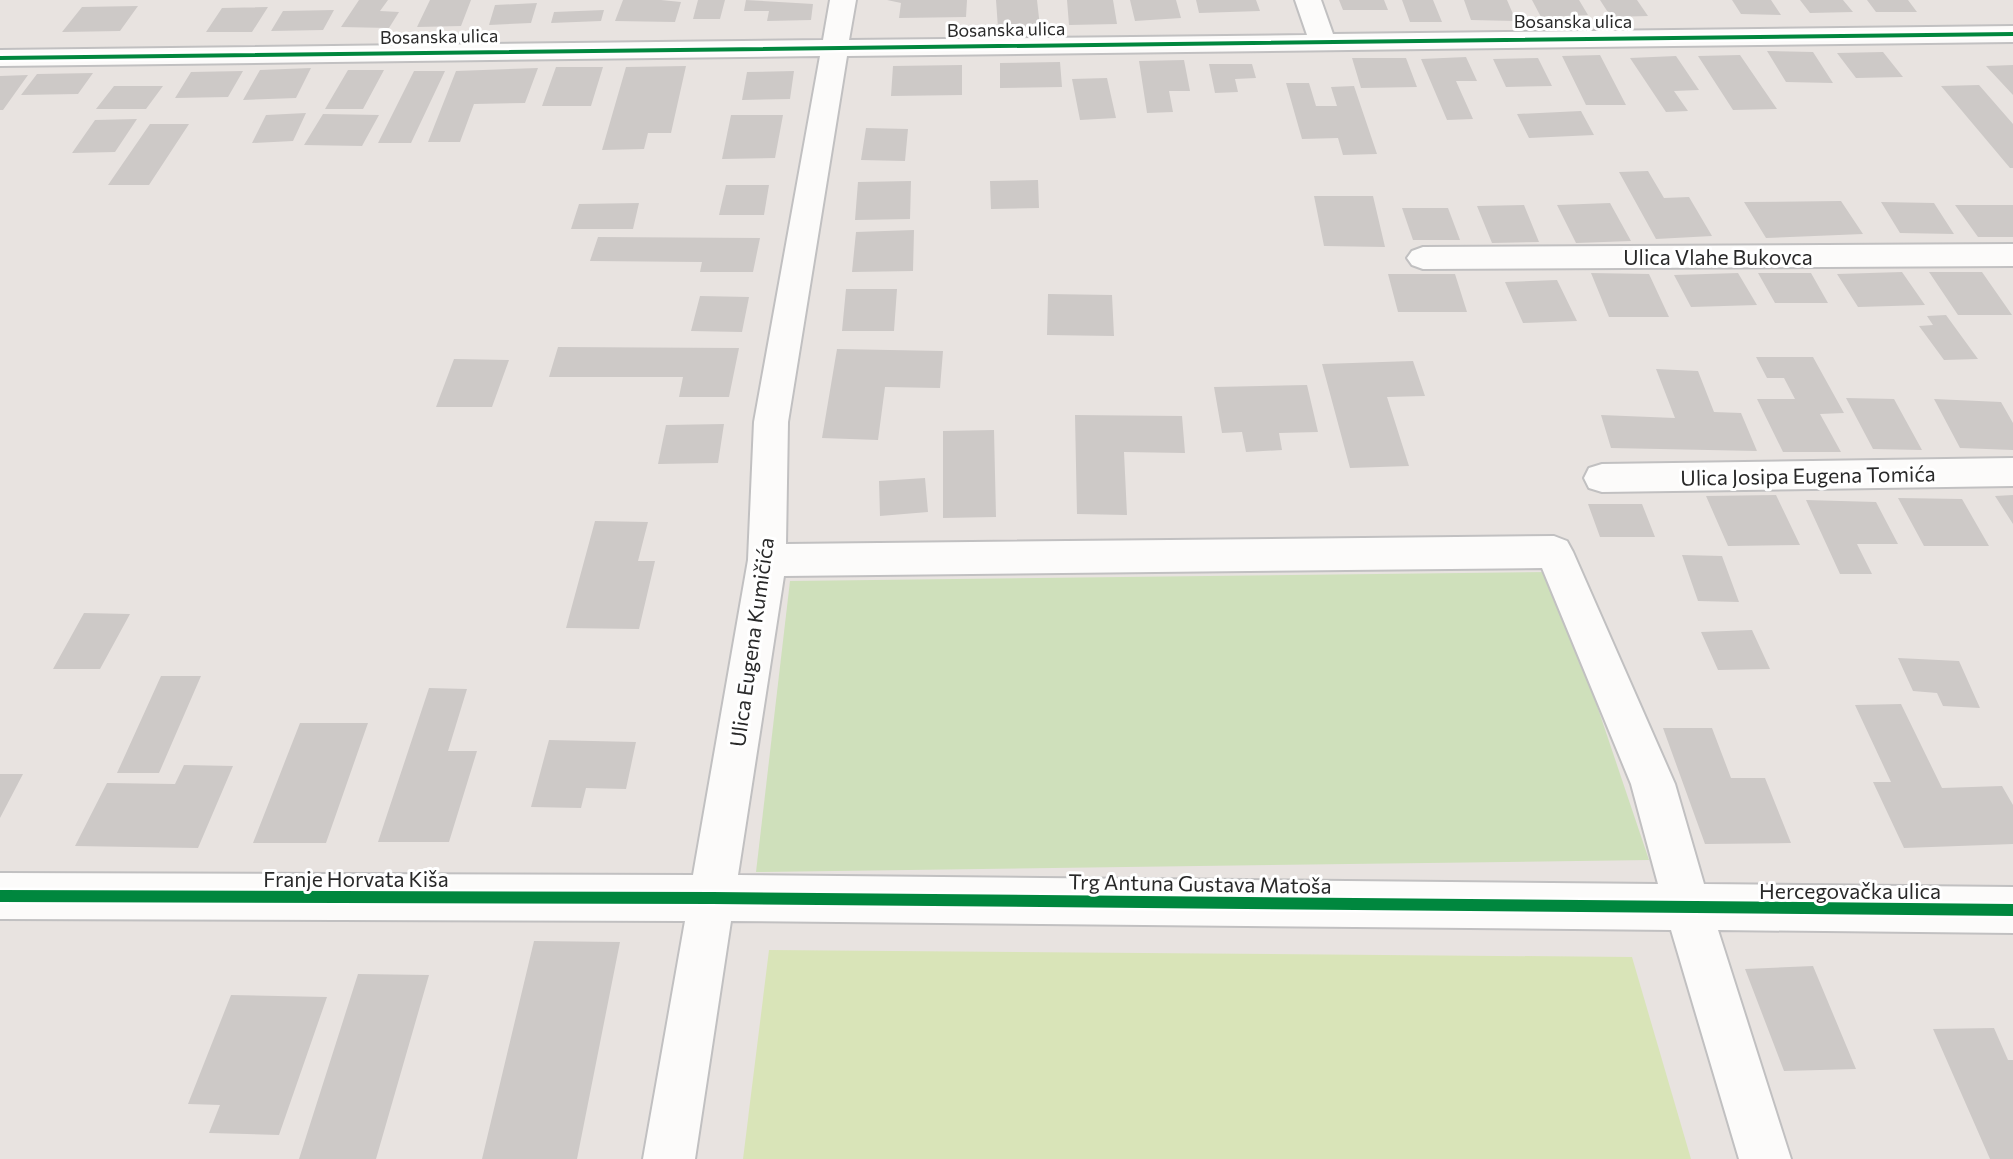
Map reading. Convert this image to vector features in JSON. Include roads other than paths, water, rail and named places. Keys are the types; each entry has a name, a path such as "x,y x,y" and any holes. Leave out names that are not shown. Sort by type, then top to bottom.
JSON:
{"street":[{"name":"Ulica Eugena Kumičića","path":"669,1159 767,560 771,422 843,0"},
{"path":"1308,0 1322,41"},
{"name":"Bosanska ulica","path":"0,58 2013,34"},
{"name":"Ulica Vlahe Bukovca","path":"1423,258 2013,254"},
{"name":"Ulica Josipa Eugena Tomića","path":"1602,478 2013,472"},
{"path":"767,560 1554,552 1653,784 1765,1159"},
{"name":"Franje Horvata Kiša","path":"0,896 712,898"},
{"name":"Trg Antuna Gustava Matoša","path":"712,898 1688,908"},
{"name":"Hercegovačka ulica","path":"1688,908 2013,911"}]}
